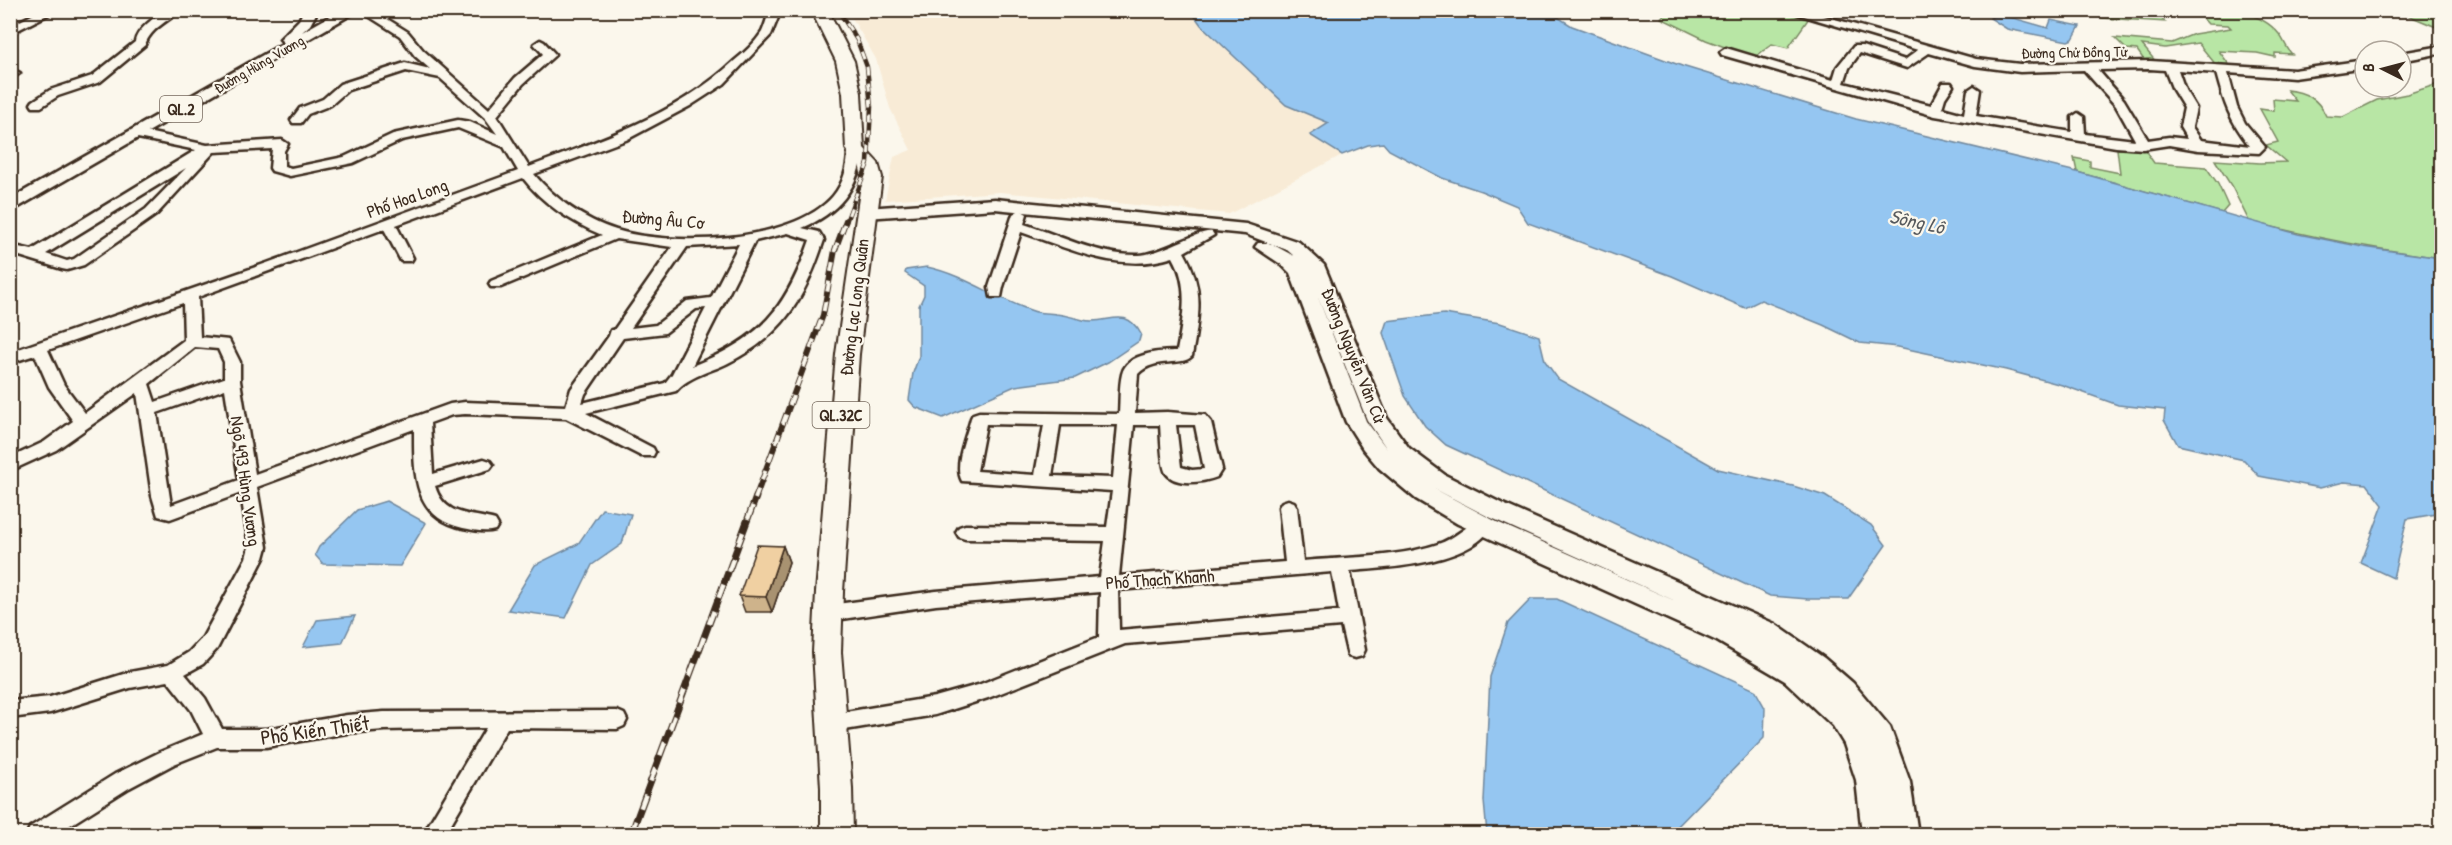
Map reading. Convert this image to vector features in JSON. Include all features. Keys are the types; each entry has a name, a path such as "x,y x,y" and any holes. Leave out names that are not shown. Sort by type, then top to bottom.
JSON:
{"highway":[{"path":"819,10 833,31 847,60 854,95 855,149"},
{"name":"Đường Lạc Long Quân","path":"837,834 833,723 827,681 836,463 856,276 872,177 868,163 855,149"}],"main road":[{"path":"279,46 305,22 312,10"},
{"name":"Đường Hùng Vương","path":"10,199 279,46 353,11"},
{"name":"Đường Hùng Vương","path":"10,207 353,11"},
{"name":"Đường Nguyễn Văn Cừ","path":"865,218 995,204 1238,239 1265,247 1294,266 1306,286 1356,422 1385,464 1423,494 1483,526 1755,647 1799,677 1826,701 1849,728 1861,753 1868,780 1875,809 1876,834"},
{"name":"Đường Nguyễn Văn Cừ","path":"865,218 961,214 1019,220 1108,219 1246,230 1278,239 1305,254 1315,265 1323,281 1377,420 1401,453 1418,468 1446,486 1766,631 1815,665 1844,690 1881,735 1897,782 1904,834"}],"street":[{"path":"10,32 52,10"},
{"path":"36,104 54,93 96,79 141,43 141,37 157,21 176,10"},
{"name":"Phố Hoa Long","path":"10,358 190,296 621,137 686,103 720,81 767,33 776,10"},
{"name":"Đường Chử Đồng Tử","path":"1789,10 1926,49 2000,66 2044,69 2170,66 2294,74 2353,66"},
{"name":"Đường Âu Cơ","path":"353,11 404,34 419,53 500,126 526,173 567,211 613,235 682,244 749,239 788,229 819,215 833,205 851,175 855,149"},
{"path":"490,116 519,81 548,56 549,54 540,44"},
{"path":"1836,85 1843,67 1858,48 1907,63 1926,49"},
{"path":"2413,55 2442,49"},
{"path":"1726,52 1836,85 1969,119 2143,145 2169,141 2198,146 2254,150 2258,147 2235,115 2222,70"},
{"path":"297,120 304,111 327,102 344,87 405,66 445,76"},
{"path":"2170,66 2179,90 2190,108 2186,127 2198,146"},
{"path":"2088,67 2114,93 2128,113 2143,145"},
{"path":"10,71 14,73 10,76"},
{"path":"1935,112 1939,98 1947,86"},
{"path":"1969,119 1974,90"},
{"path":"2078,117 2079,137"},
{"path":"138,134 207,149 282,144 277,151 277,168 290,172 348,160 398,137 458,124 466,125 510,145"},
{"path":"10,249 67,266 79,262 151,212 204,157 207,149"},
{"path":"34,255 207,149"},
{"path":"996,294 996,286 1019,220 1102,254 1130,260 1157,257 1206,235"},
{"path":"388,224 406,258"},
{"path":"679,377 742,349 778,320 812,256 817,240 814,235 788,229"},
{"path":"496,284 613,235"},
{"path":"140,383 144,389 154,441 157,478 164,511 170,512 248,486 450,410 465,408 572,411 670,387 679,377 749,239"},
{"path":"572,411 575,397 616,334 682,244"},
{"path":"1109,640 1109,583 1121,485 1130,373 1133,368 1147,360 1184,356 1190,314 1189,275 1176,250"},
{"path":"10,465 50,446 81,421 140,383 192,342 190,296"},
{"path":"616,334 660,330 692,304 716,303"},
{"name":"Ngõ 493 Hùng Vương","path":"10,710 50,705 130,680 172,672 196,657 210,643 257,553 232,381 232,362 224,344 192,342"},
{"path":"39,347 57,387 81,421"},
{"path":"148,410 232,381"},
{"path":"572,411 647,452"},
{"path":"1121,485 968,477 968,463 979,413 1053,420 1167,418"},
{"path":"1042,482 1053,420"},
{"path":"422,422 425,483 434,504 456,520 489,525"},
{"path":"425,483 484,465"},
{"path":"1288,507 1295,569"},
{"name":"Phố Thạch Khanh","path":"829,613 936,598 1340,566 1441,552 1464,542 1483,526"},
{"path":"965,532 1115,534"},
{"path":"1340,566 1355,650"},
{"path":"833,723 936,706 981,692 1124,636 1350,618"},
{"path":"172,672 198,704 216,738"},
{"name":"Phố Kiến Thiết","path":"38,834 122,781 167,758 216,738 266,738 366,722 457,719 617,720"},
{"path":"434,834 501,720"}],"shaded area":[{"path":"848,11 1191,11 1201,25 1286,105 1329,123 1311,135 1342,155 1229,214 1000,192 885,200 894,157 911,150 890,108 876,59"}],"green space":[{"path":"1668,10 1783,11 1809,18 1788,48 1772,44 1754,58 1706,40 1661,18"},
{"path":"2100,11 2154,11 2165,22 2102,18"},
{"path":"2196,11 2248,14 2270,25 2292,54 2275,53 2275,57 2257,53 2219,51 2231,67 2217,66 2198,43 2165,48 2142,45 2157,63 2146,63 2137,50 2126,49 2115,38 2172,43 2194,34 2231,28 2228,25 2208,24"},
{"path":"2398,11 2441,11 2441,29"},
{"path":"2441,83 2441,258 2297,233 2249,221 2215,160 2286,162 2266,145 2278,142 2260,109 2274,111 2273,99 2296,101 2287,90 2300,92 2315,100 2326,116 2343,117 2377,100 2413,99 2413,92"},
{"path":"2117,149 2145,150 2154,163 2206,167 2218,184 2228,206 2222,213 2077,172 2074,158 2090,161 2090,167 2120,173"}],"water":[{"name":"Sông Lô","path":"1191,11 1548,11 1572,26 1682,66 1856,119 2077,172 2298,234 2363,247 2441,258 2441,513 2407,519 2393,578 2361,563 2383,505 2367,484 2344,482 2320,488 2259,476 2244,460 2178,445 2164,420 2165,410 2118,405 2062,385 2006,370 1898,347 1860,343 1761,300 1745,308 1672,276 1528,223 1517,206 1442,178 1389,150 1383,143 1368,145 1342,155 1310,135 1329,123 1286,105 1201,25"},
{"path":"1995,15 2048,28 2051,20 2080,26 2073,39 2068,41 2007,29 1990,18"},
{"path":"927,267 967,281 1036,312 1092,321 1115,318 1128,320 1141,334 1139,341 1108,362 1075,378 1015,386 943,418 915,407 909,400 913,373 919,356 919,306 924,295 924,286 905,273 906,270"},
{"path":"1444,314 1500,323 1539,336 1545,361 1558,379 1718,469 1793,486 1825,496 1871,525 1886,545 1848,599 1770,596 1446,445 1425,426 1405,396 1383,333 1387,321"},
{"path":"386,501 426,523 400,566 323,564 315,555 319,547 357,510"},
{"path":"602,509 631,514 622,544 592,565 566,618 508,610 535,565 578,544"},
{"path":"1531,599 1557,599 1755,690 1765,708 1764,738 1670,834 1487,834 1484,801 1490,677 1508,623"},
{"path":"355,616 342,643 303,647 317,620"}],"building":[{"path":"757,545 783,546 766,597 739,596"}],"railway":[{"path":"838,10 857,40 867,67 871,107 868,163 846,222"},
{"path":"755,499 823,315 835,250 846,220"},
{"path":"631,834 756,497"}]}
